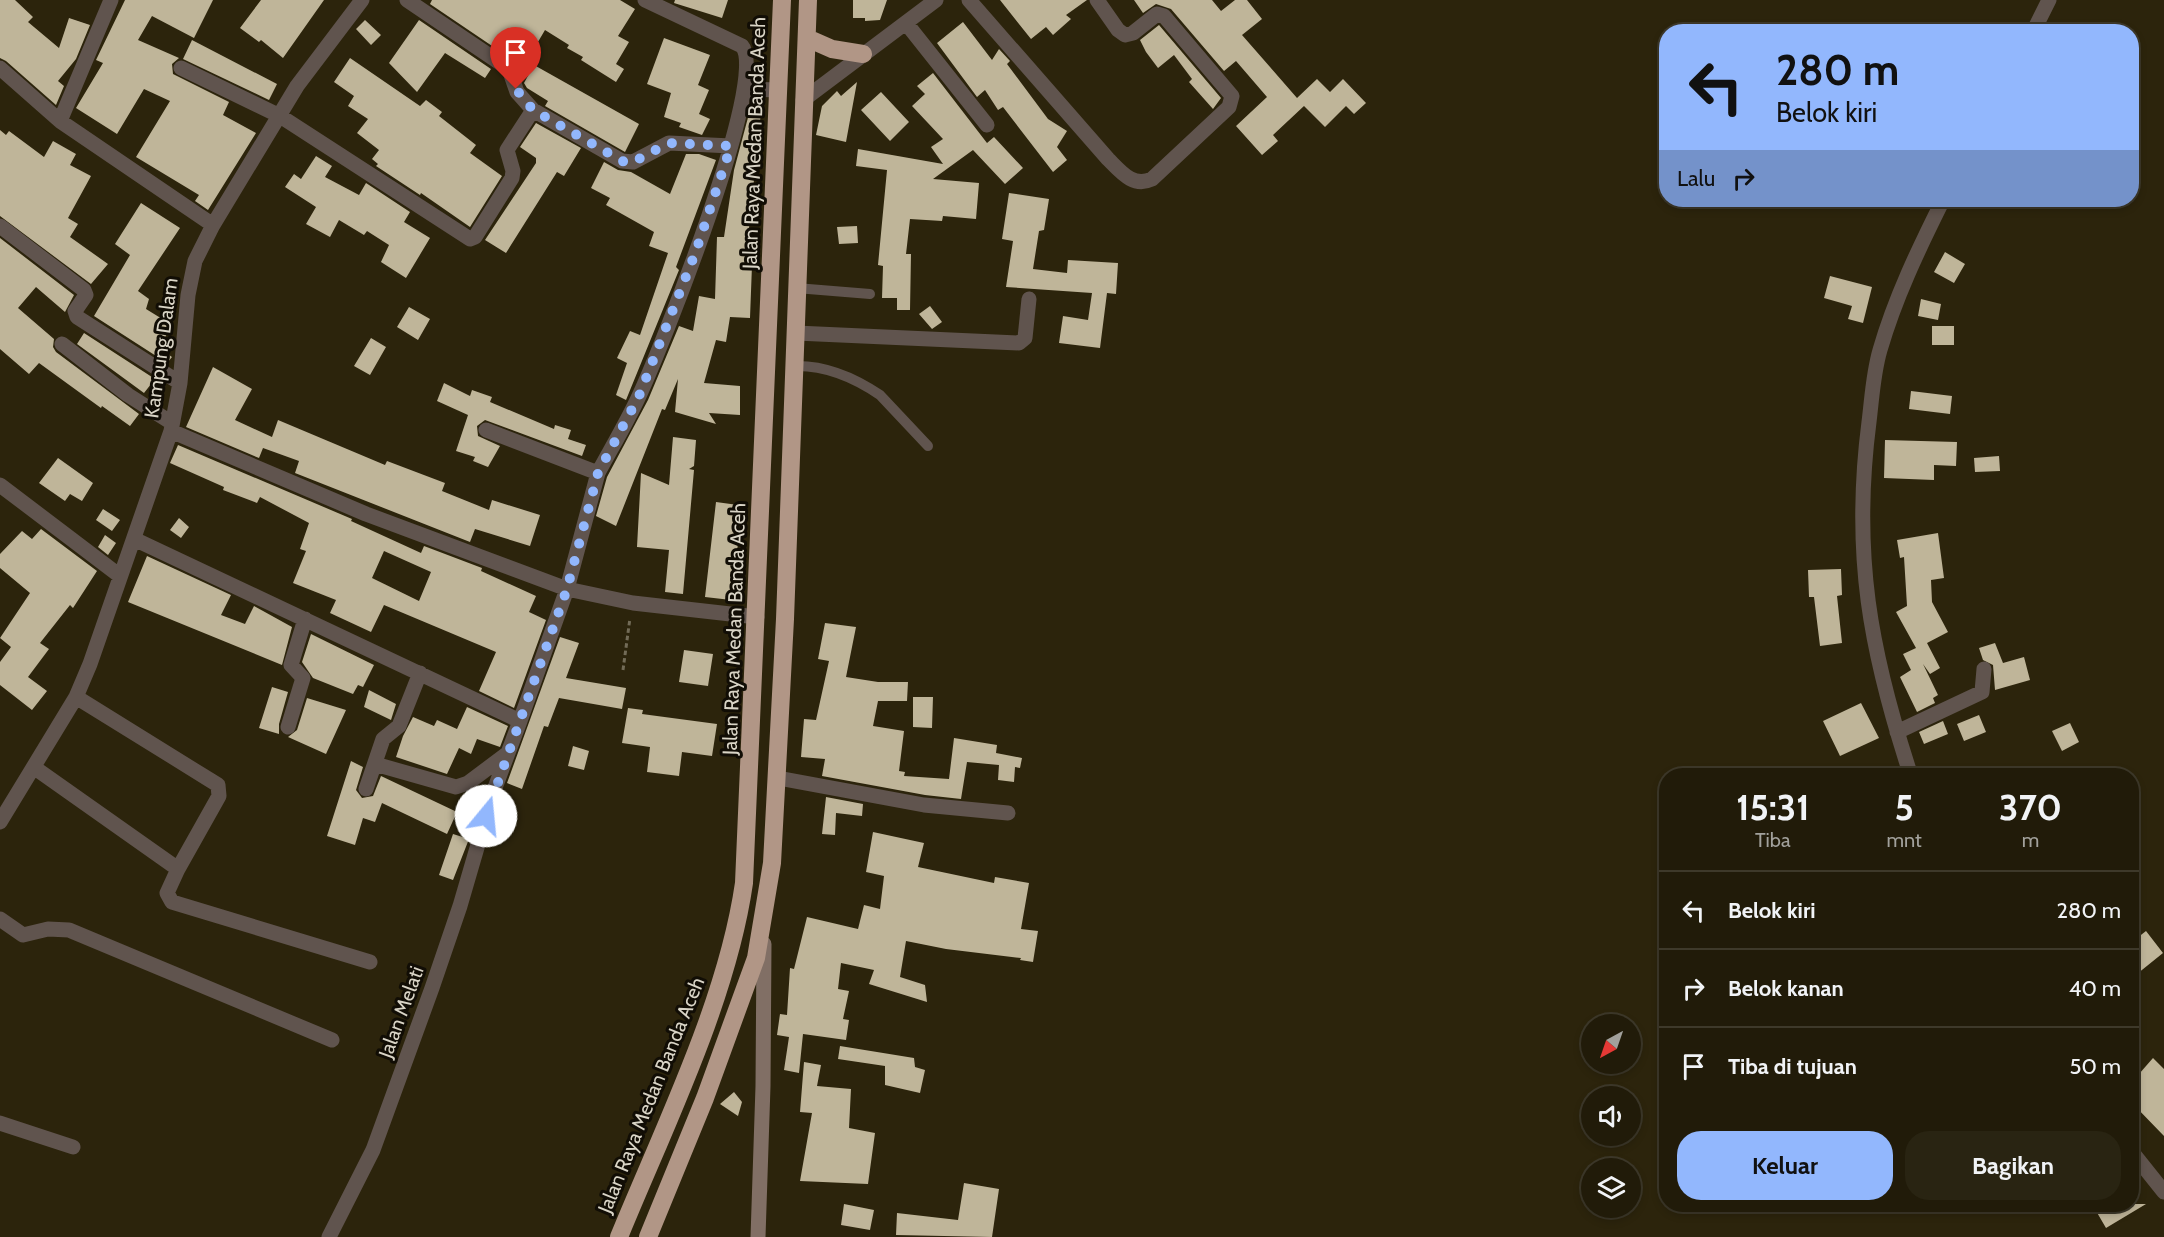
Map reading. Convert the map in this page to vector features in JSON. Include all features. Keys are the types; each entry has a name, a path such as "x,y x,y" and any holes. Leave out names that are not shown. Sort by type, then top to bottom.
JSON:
{"highway":[{"name":"Jalan Raya Medan Banda Aceh","path":"619,1237 697,1046 724,970 738,919 748,837 782,0"},
{"path":"648,1237 733,1026 756,958 764,920 778,778 808,0"},
{"path":"807,38 831,49 863,54"}],"street":[{"path":"60,121 111,0"},
{"name":"Kampung Dalam","path":"0,822 35,768 76,697 134,539 172,427 180,383 191,276 195,261 213,225 317,57 362,0"},
{"path":"407,0 509,69 517,92 533,110 626,163 633,162 669,143 731,146"},
{"name":"Jalan Melati","path":"329,1237 373,1150 393,1096 460,906 493,794 567,589 598,473 639,396 696,251 731,146 746,89 747,54 742,46 645,0"},
{"path":"803,100 936,0"},
{"path":"969,0 1108,159 1126,177 1139,183 1145,182 1229,107 1232,96 1164,16 1157,14 1133,33 1125,35 1097,0"},
{"path":"2037,24 2049,0"},
{"path":"906,22 987,125"},
{"path":"0,68 60,121 213,225"},
{"path":"181,68 280,116 470,239 475,237 512,178 513,171 507,150 533,110"},
{"path":"746,89 779,90"},
{"path":"1908,768 1876,657 1865,587 1861,531 1864,462 1880,351 1897,298 1940,207"},
{"path":"0,226 84,290 86,295 75,311 77,317 180,383"},
{"path":"796,333 1019,343 1025,338 1029,299"},
{"path":"62,344 172,427 366,514 567,589 633,603 757,617"},
{"path":"486,430 598,473"},
{"path":"0,485 120,576"},
{"path":"134,539 520,721"},
{"path":"288,727 303,678 291,665 305,620"},
{"path":"1897,732 1982,692 1984,669"},
{"path":"366,789 383,739 400,724 420,673"},
{"path":"76,697 218,785 219,796 167,893 172,902 370,962"},
{"path":"375,764 456,787 468,783 508,753"},
{"path":"35,768 178,869"},
{"path":"778,778 924,805 1008,813"},
{"path":"0,919 23,935 48,929 69,930 332,1040"},
{"path":"758,1237 763,1086 764,920"},
{"path":"0,1123 73,1147"},
{"path":"2139,1161 2164,1192"}],"lane":[{"path":"796,288 870,294"},
{"path":"794,366 820,367 872,389 928,446"}],"path":[{"path":"622,670 633,603"}],"building":[{"path":"0,0 15,0 33,17 28,22 59,48 69,18 90,25 76,59 58,81 64,86 56,105 0,58"},
{"path":"125,0 213,0 194,38 152,16 138,40 179,58 172,64 173,74 229,102 223,115 256,133 208,210 195,201 199,195 136,157 170,101 144,89 117,134 76,108 103,63 96,60"},
{"path":"261,0 324,0 283,58 261,40 259,42 240,28"},
{"path":"432,0 620,0 635,9 618,36 629,42 616,64 624,69 616,82 581,60 583,57 567,48 569,45 545,30 525,64 502,50 501,52 430,4"},
{"path":"675,0 728,0 722,18 674,3"},
{"path":"853,0 887,0 880,20 865,21 865,18 853,18"},
{"path":"1000,0 1087,0 1066,15 1071,19 1053,35 1046,27 1031,39"},
{"path":"1134,0 1212,0 1221,11 1235,0 1247,0 1262,19 1242,35 1297,98 1317,79 1330,92 1343,79 1366,103 1354,114 1346,106 1325,127 1304,106 1273,135 1278,141 1262,155 1236,126 1267,97 1236,61 1224,71 1171,9 1156,4 1143,13"},
{"path":"365,20 381,35 371,45 356,29"},
{"path":"419,20 491,69 485,78 445,53 417,92 389,63"},
{"path":"963,22 992,60 999,49 1010,61 1007,64 1048,119 1067,131 1057,147 1067,160 1053,172 1003,107 998,110 985,90 977,97 937,43"},
{"path":"1159,25 1221,98 1213,109 1189,82 1192,79 1174,55 1158,68 1146,52 1140,40"},
{"path":"664,38 710,55 698,85 709,90 699,114 710,119 702,135 679,127 681,123 664,117 671,93 647,84"},
{"path":"192,40 277,84 269,100 183,59"},
{"path":"350,58 420,106 426,100 442,112 439,116 476,145 470,153 502,176 470,227 421,193 420,195 376,166 378,164 372,159 379,150 357,133 368,119 348,106 354,96 334,82"},
{"path":"534,65 639,124 625,152 545,106 548,101 527,88 524,83"},
{"path":"933,73 987,143 994,137 1023,168 1005,184 973,150 933,179 979,183 976,219 943,216 942,221 910,219 906,254 911,254 910,310 897,310 897,298 882,298 883,266 878,265 887,170 856,166 858,149 943,164 931,147 943,139 912,106 925,94 917,86"},
{"path":"857,82 846,142 816,135 822,106 837,91 841,96"},
{"path":"881,92 909,122 890,141 861,110"},
{"path":"750,110 761,112 748,238 753,239 750,318 730,317 726,342 716,340 704,383 740,386 740,415 709,413 716,424 675,412 678,379 665,410 662,409 616,526 596,516 607,477 648,400 679,326 693,331 699,296 715,299 717,237 724,237 734,170"},
{"path":"536,123 581,148 564,176 557,172 506,253 485,240 536,163 536,158 520,147"},
{"path":"0,130 6,135 9,131 44,157 53,141 76,154 70,165 91,176 68,218 78,224 70,237 108,264 91,284 0,216"},
{"path":"686,154 699,154 716,160 676,267 679,270 626,400 616,395 627,363 617,358 630,331 640,335 668,253 649,246 654,232 606,205 610,198 591,188 604,162 618,170 631,172 670,194"},
{"path":"316,156 332,166 325,177 359,195 366,183 410,212 404,222 430,238 406,278 381,262 389,245 367,231 364,235 339,220 330,237 306,224 316,207 285,187 294,174 301,179"},
{"path":"1009,193 1049,199 1044,230 1039,231 1033,269 1067,273 1068,260 1118,263 1116,294 1107,293 1100,348 1059,343 1063,316 1088,320 1092,293 1006,287 1013,241 1002,239"},
{"path":"141,203 180,228 138,291 149,299 146,309 172,325 159,348 172,357 167,363 94,316 130,255 115,244"},
{"path":"857,226 858,243 839,244 837,227"},
{"path":"0,238 74,295 65,312 36,287 18,308 54,339 53,347 56,352 139,414 130,426 39,363 29,374 0,349"},
{"path":"1945,252 1965,264 1954,283 1934,272"},
{"path":"1830,276 1872,287 1863,323 1848,319 1852,306 1824,298"},
{"path":"1921,299 1941,304 1938,320 1918,316"},
{"path":"930,306 942,322 932,329 919,314"},
{"path":"409,307 430,319 418,340 397,327"},
{"path":"1932,326 1954,326 1954,345 1932,345"},
{"path":"84,333 155,379 144,393 77,344"},
{"path":"371,338 386,347 370,375 354,366"},
{"path":"213,367 252,389 235,420 272,437 278,420 385,465 387,461 445,483 442,491 489,510 492,500 540,515 530,546 475,529 470,542 295,473 299,461 263,448 259,458 186,427"},
{"path":"444,383 470,396 472,390 492,397 490,402 554,429 555,425 571,430 568,439 586,445 582,456 485,420 477,426 478,436 500,446 488,467 473,461 475,457 456,451 468,415 437,401"},
{"path":"1911,391 1952,396 1950,414 1909,409"},
{"path":"673,437 696,440 694,466 689,469 694,470 683,594 665,592 669,550 637,547 641,473 669,485"},
{"path":"1885,440 1957,442 1956,466 1934,465 1934,480 1884,478"},
{"path":"178,445 352,519 351,521 421,553 424,546 482,568 481,571 536,596 529,612 546,620 514,708 479,691 496,652 384,605 371,632 330,613 336,600 293,583 306,551 300,549 309,523 260,497 257,503 223,490 224,487 170,463","holes":["384,551 431,572 419,601 372,578"]},
{"path":"1999,456 2000,471 1975,472 1974,458"},
{"path":"58,458 93,483 82,501 70,494 65,501 39,483"},
{"path":"716,502 738,505 734,534 739,535 731,600 705,597"},
{"path":"103,509 120,520 112,531 96,520"},
{"path":"179,518 189,527 181,538 170,530"},
{"path":"41,529 97,571 73,608 70,605 40,643 49,649 28,677 47,691 32,710 0,685 0,662 11,647 0,638 30,593 0,568 0,554 22,531 32,539"},
{"path":"1938,533 1944,578 1931,580 1932,602 1948,632 1927,643 1940,668 1930,674 1923,664 1938,695 1933,698 1935,703 1917,712 1900,677 1911,670 1903,654 1916,648 1896,612 1907,606 1904,557 1900,558 1897,540"},
{"path":"105,535 116,543 108,555 98,547"},
{"path":"147,556 231,595 221,615 245,624 254,606 292,627 282,665 128,602"},
{"path":"1841,569 1842,595 1837,596 1842,643 1820,646 1814,597 1809,597 1808,570"},
{"path":"825,623 856,627 846,677 878,682 908,682 907,701 878,701 873,726 904,731 899,771 905,772 904,776 949,779 954,738 997,745 996,753 1022,758 1020,768 1015,767 1014,782 998,780 999,765 967,762 961,799 925,795 822,776 825,759 801,757 804,719 816,720 829,661 818,659"},
{"path":"311,634 374,665 363,687 358,685 353,694 313,678 302,662"},
{"path":"560,637 579,643 566,678 626,688 622,709 559,698 548,727 544,726 522,789 507,783"},
{"path":"1995,643 2003,663 2024,657 2030,680 1995,690 1993,665 1983,660 1979,648"},
{"path":"684,650 713,654 708,686 679,682"},
{"path":"272,687 288,692 279,724 279,734 259,728"},
{"path":"369,690 396,704 391,720 364,707"},
{"path":"913,697 933,697 932,728 913,727"},
{"path":"307,698 346,710 326,754 288,737 297,730"},
{"path":"1861,703 1879,738 1840,756 1823,721"},
{"path":"467,707 508,726 500,747 477,739 471,754 459,748 447,774 396,757 413,717 434,726 437,720 457,729"},
{"path":"628,708 643,710 642,714 717,724 712,756 682,752 679,776 647,772 650,747 622,743"},
{"path":"1979,715 1986,732 1964,741 1957,724"},
{"path":"1943,721 1948,734 1924,744 1919,732"},
{"path":"2070,723 2079,742 2062,751 2052,731"},
{"path":"573,746 589,751 584,770 568,766"},
{"path":"351,761 363,767 356,790 362,798 373,796 381,776 457,812 447,834 382,803 375,822 363,818 355,845 327,836"},
{"path":"826,797 863,804 862,816 836,813 835,835 822,834"},
{"path":"873,832 924,843 918,867 994,883 995,877 1029,883 1021,929 1038,931 1033,962 1020,960 1021,958 946,949 906,941 900,977 925,985 927,1002 869,984 874,970 841,963 838,989 849,991 843,1019 849,1020 846,1040 803,1034 799,1073 784,1070 789,1037 777,1035 780,1014 787,1015 790,968 794,969 807,917 858,929 864,905 880,909 884,876 866,872"},
{"path":"453,834 469,839 453,880 439,875"},
{"path":"2146,931 2163,953 2139,972 2139,936"},
{"path":"840,1046 914,1058 915,1067 925,1070 920,1093 885,1085 885,1066 838,1059"},
{"path":"2153,1058 2164,1069 2164,1136 2139,1110 2139,1074"},
{"path":"804,1062 821,1065 817,1086 851,1089 849,1128 875,1133 868,1184 800,1181 812,1113 800,1112"},
{"path":"734,1092 742,1102 738,1116 720,1104"},
{"path":"964,1183 999,1189 992,1237 896,1235 897,1213 958,1220"},
{"path":"844,1204 874,1210 870,1230 841,1225"},
{"path":"2097,1212 2133,1212 2106,1228"}],"route":[{"path":"486,816 567,589 598,473 639,396 688,273 731,146 669,143 633,162 626,163 533,110 516,89"}]}
